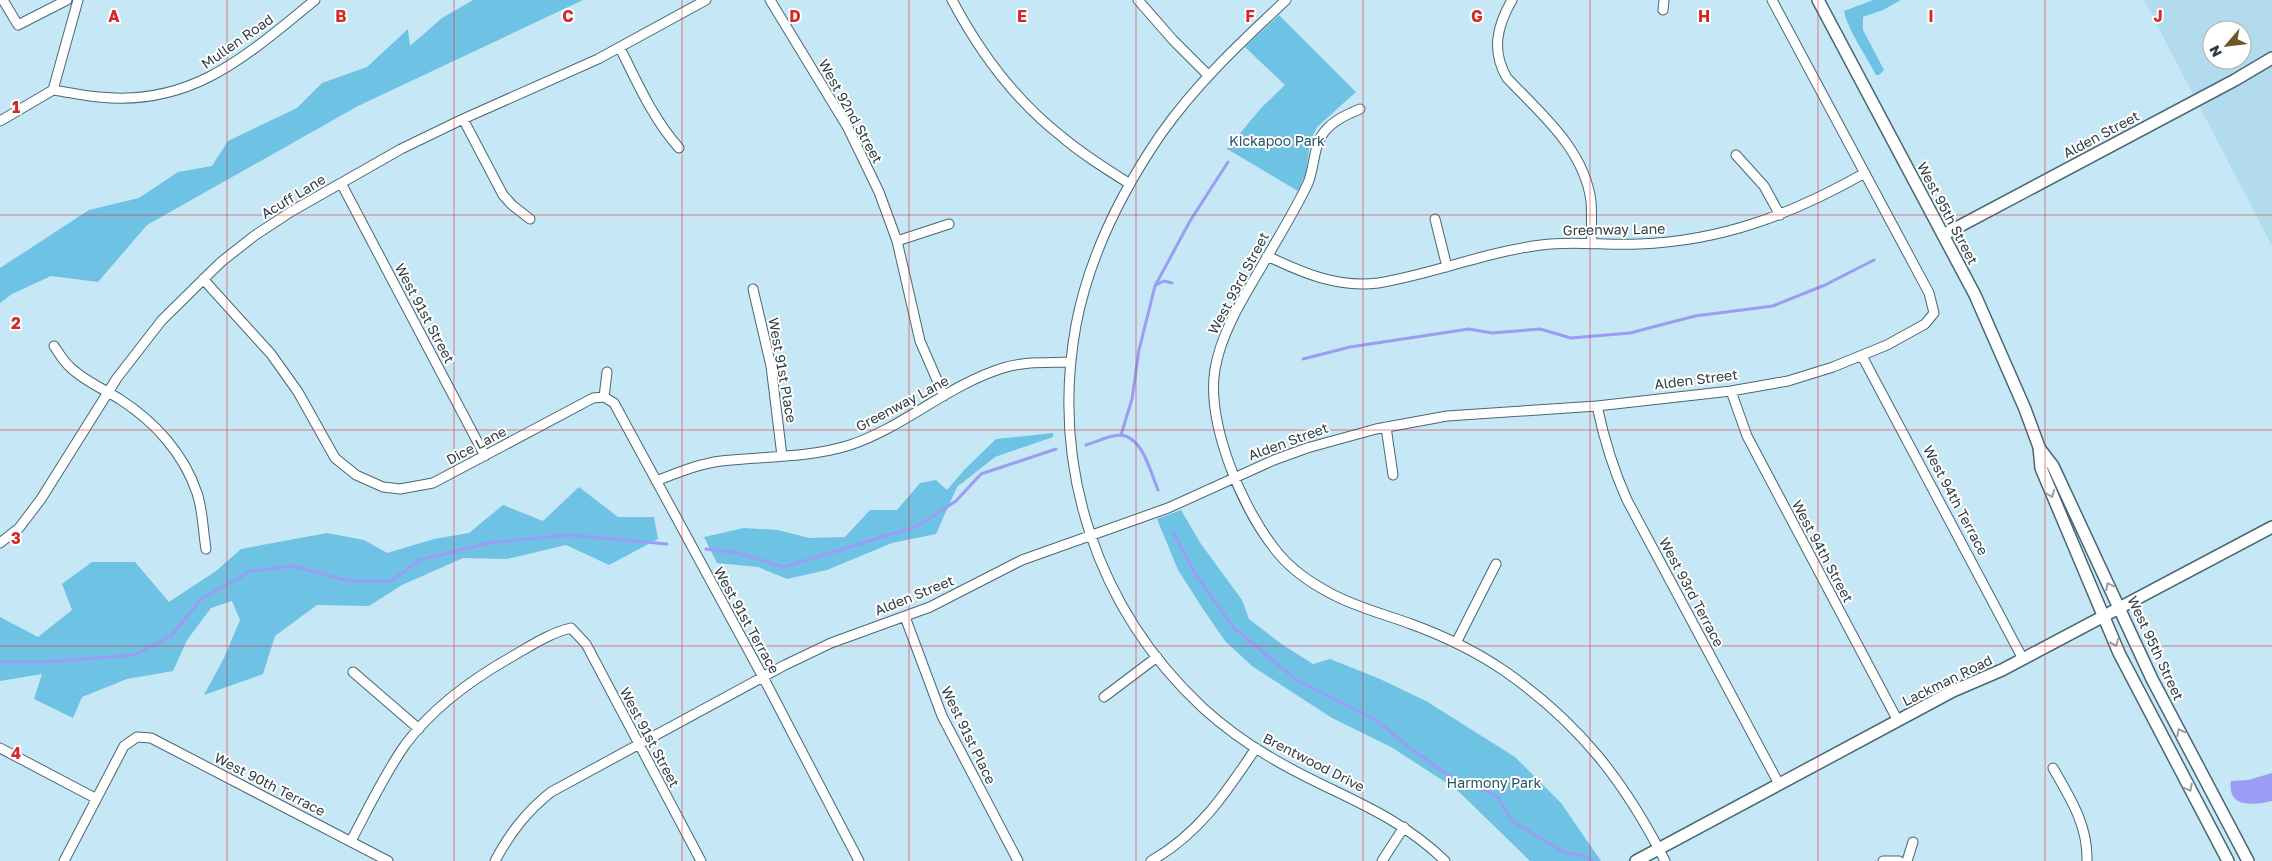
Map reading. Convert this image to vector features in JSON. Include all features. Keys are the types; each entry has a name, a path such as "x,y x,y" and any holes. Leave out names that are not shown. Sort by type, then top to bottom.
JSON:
{"main road":[{"name":"West 95th Street","path":"1818,0 1998,343 2039,447 2053,466 2149,672 2248,861"},
{"name":"Alden Street","path":"1943,236 2235,80 2272,58"},
{"name":"West 95th Street","path":"2039,447 2041,468 2103,616 2165,744 2228,861"},
{"name":"Lackman Road","path":"1636,861 1953,692 2023,659 2272,527"}],"street":[{"path":"3,0 18,25 67,0"},
{"path":"0,121 53,90 78,0"},
{"name":"Mullen Road","path":"53,90 99,98 151,96 207,80 268,38 315,0"},
{"name":"Acuff Lane","path":"0,543 19,528 41,499 108,392 162,320 203,279 254,236 292,211 401,149 620,48 706,0"},
{"name":"West 92nd Street","path":"770,0 856,143 879,192 897,241 920,342 944,396"},
{"path":"952,0 979,47 1004,80 1034,112 1060,136 1130,184"},
{"path":"1138,0 1173,40 1208,75"},
{"name":"Brentwood Drive","path":"1286,0 1208,75 1161,134 1130,184 1102,241 1090,274 1076,324 1071,362 1068,389 1069,432 1073,467 1090,534 1104,571 1120,603 1157,657 1178,683 1204,708 1256,748 1308,778 1381,812 1429,845 1445,861"},
{"path":"1512,0 1501,22 1497,37 1496,48 1501,67 1507,78 1563,138 1578,161 1586,180 1591,201 1592,244"},
{"path":"1772,0 1865,174"},
{"path":"620,48 662,129 679,148"},
{"name":"West 93rd Street","path":"1360,109 1335,122 1327,128 1320,139 1308,183 1233,317 1222,342 1215,369 1214,408 1219,435 1236,477 1262,533 1279,555 1295,570 1333,595 1413,624 1456,644 1505,672 1564,719 1598,754 1618,780 1636,807 1665,861"},
{"path":"463,119 504,195 512,205 530,219"},
{"path":"1736,155 1764,186 1780,215"},
{"name":"Greenway Lane","path":"1267,256 1308,275 1344,284 1378,284 1542,244 1638,244 1685,240 1743,228 1801,207 1865,174"},
{"name":"Alden Street","path":"495,861 516,825 532,807 566,782 763,677 831,643 947,600 1022,560 1090,534 1168,508 1236,477 1307,448 1386,427 1472,413 1597,406 1731,391 1788,381 1862,356 1925,324 1934,313 1928,294 1865,174"},
{"name":"West 91st Street","path":"341,184 485,456"},
{"path":"1435,219 1447,267"},
{"path":"897,241 949,224"},
{"name":"Dice Lane","path":"203,279 271,354 298,392 335,458 356,475 382,487 400,489 433,483 593,398 604,397"},
{"name":"West 91st Place","path":"753,289 771,366 782,456"},
{"path":"54,346 69,366 121,400 156,428 172,446 185,467 197,493 206,549"},
{"name":"West 94th Terrace","path":"1862,356 2023,659"},
{"name":"Greenway Lane","path":"656,480 699,465 825,451 863,440 977,378 1004,368 1028,363 1071,362"},
{"path":"604,397 607,372"},
{"name":"West 94th Street","path":"1731,391 1746,436 1898,721"},
{"name":"West 91st Terrace","path":"604,397 614,403 763,677 859,861"},
{"name":"West 93rd Terrace","path":"1597,406 1608,453 1627,500 1779,784"},
{"path":"1386,427 1392,475"},
{"path":"1456,644 1496,564"},
{"name":"West 91st Place","path":"905,617 942,716 1018,861"},
{"name":"West 91st Street","path":"419,729 446,702 486,671 556,632 571,628 586,644 701,861"},
{"path":"1104,697 1157,657"},
{"path":"351,841 391,766 419,729 353,672"},
{"name":"West 90th Terrace","path":"95,798 124,746 137,737 152,738 388,861"},
{"path":"0,748 95,798 64,861"},
{"path":"1151,861 1184,838 1203,821 1226,792 1256,748"},
{"path":"2053,768 2081,820 2086,838 2087,861"},
{"path":"1382,861 1404,827"},
{"path":"1907,861 1913,842"},
{"path":"1883,861 1898,861"}],"shaded area":[{"path":"2144,0 2272,0 2272,246"},
{"path":"2272,773 2272,801 2251,804 2238,801 2233,796 2231,781 2248,780"}],"green space":[{"path":"473,0 583,0 358,106 147,225 98,282 51,276 12,294 0,303 0,268 89,210 139,198 178,172 212,166 228,141 297,108 322,83 367,67 408,29 410,46 442,18"},
{"path":"1873,0 1901,0 1883,10 1863,17 1863,30 1884,70 1879,75 1876,75 1858,43 1844,11"},
{"name":"Kickapoo Park","path":"1279,15 1356,92 1317,127 1310,142 1306,173 1298,191 1227,149 1261,108 1285,85 1245,47"},
{"path":"1053,433 1053,437 995,457 957,487 936,534 892,543 827,570 787,579 758,567 717,563 704,537 744,528 778,530 809,538 845,537 870,510 897,510 920,483 936,480 947,490 965,469 996,439"},
{"path":"579,487 618,517 654,517 658,539 609,565 566,545 507,559 463,558 402,585 369,606 317,605 275,636 263,674 204,695 224,658 240,620 232,601 211,608 187,640 173,671 127,679 82,697 73,718 34,699 42,674 0,681 0,617 38,637 72,610 62,584 92,562 135,562 169,602 216,571 241,549 327,533 364,540 387,553 434,539 469,533 503,505 543,521"},
{"name":"Harmony Park","path":"1181,510 1201,544 1242,600 1249,619 1280,643 1313,664 1330,659 1380,679 1426,701 1515,757 1561,803 1601,861 1530,861 1456,789 1391,747 1332,718 1252,666 1225,641 1178,570 1157,519"}],"waterway":[{"path":"1121,435 1132,399 1139,350 1155,286 1190,221 1228,162"},
{"path":"1303,359 1350,347 1469,329 1492,333 1540,329 1571,338 1630,333 1695,316 1773,306 1825,285 1874,260"},
{"path":"1156,285 1164,281 1172,283"},
{"path":"1086,445 1116,435 1128,437 1135,442 1145,457 1158,490"},
{"path":"706,549 738,553 784,567 918,526 956,501 981,474 1056,449"},
{"path":"1173,532 1194,572 1234,628 1295,679 1376,720 1410,748 1448,775 1497,796 1512,821 1563,852 1579,855 1592,861"},
{"path":"0,662 45,662 134,655 171,636 201,599 251,571 293,566 349,581 391,581 420,560 488,543 569,535 667,544"}]}
